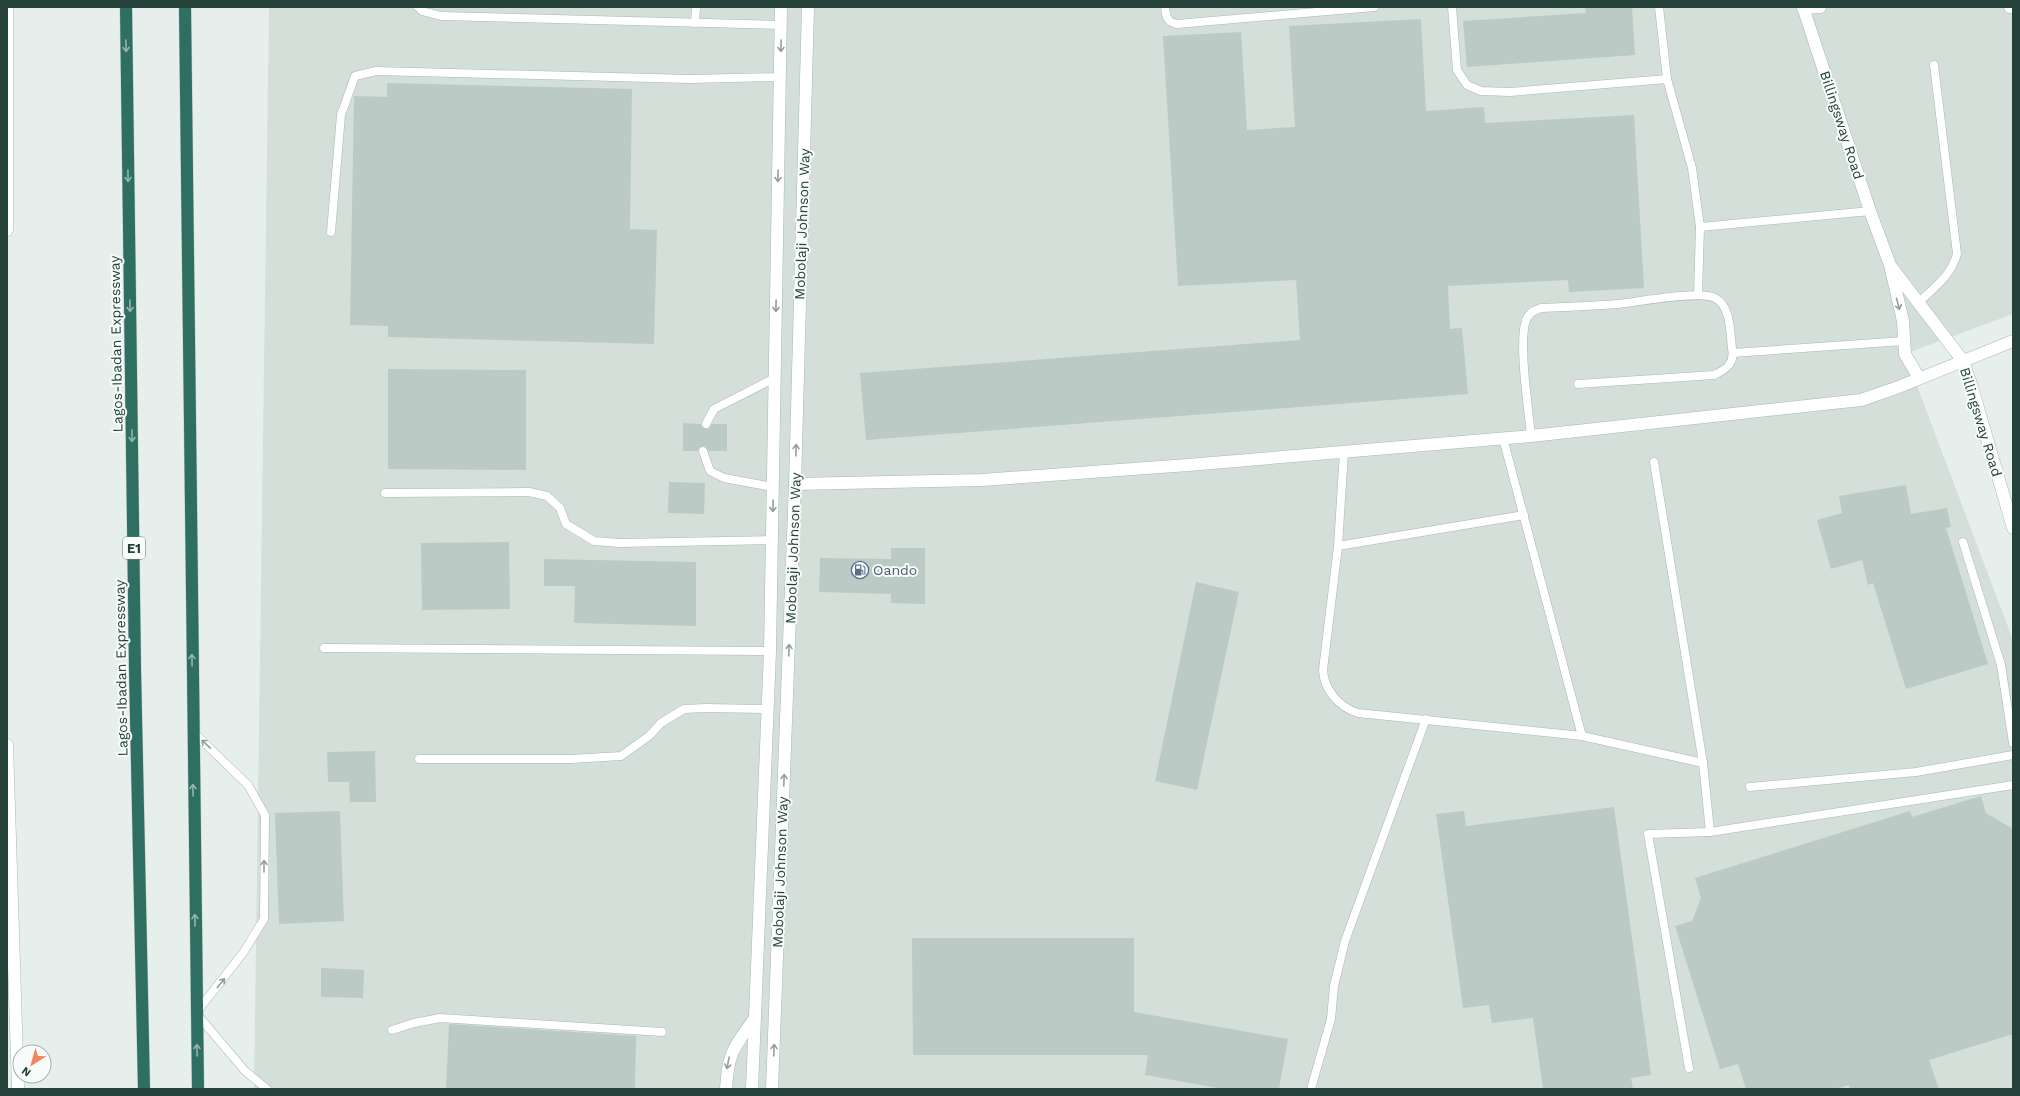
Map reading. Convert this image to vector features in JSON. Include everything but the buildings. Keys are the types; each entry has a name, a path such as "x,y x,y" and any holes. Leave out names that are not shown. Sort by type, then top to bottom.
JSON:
{"highway":[{"name":"Lagos-Ibadan Expressway","path":"126,7 144,1089"},
{"path":"185,7 192,730 198,1089"}],"street":[{"path":"7,7 7,230"},
{"name":"Mobolaji Johnson Way","path":"752,1089 770,651 781,7"},
{"name":"Mobolaji Johnson Way","path":"772,1089 795,484 808,7"},
{"path":"1803,8 1820,7"},
{"name":"Billingsway Road","path":"1803,8 1890,266 1903,321 1905,354 1919,378"},
{"name":"Billingsway Road","path":"1890,266 1963,361 1972,384 2013,528"},
{"path":"795,484 982,480 1344,452 1531,436 1861,400 2013,341"},
{"path":"7,745 18,1089"},
{"path":"726,1089 729,1058 734,1046 755,1018"}],"lane":[{"path":"418,7 422,11 441,16 781,25"},
{"path":"695,23 696,7"},
{"path":"1165,7 1166,17 1170,22 1177,24 1374,7"},
{"path":"1452,7 1457,70 1467,85 1481,91 1510,92 1667,79"},
{"path":"1660,7 1667,79 1692,168 1700,228 1698,295"},
{"path":"1918,303 1947,275 1953,267 1957,254 1934,65"},
{"path":"330,232 341,115 355,76 376,71 690,79 780,77"},
{"path":"1700,228 1870,210"},
{"path":"1531,436 1523,344 1526,319 1532,311 1541,308 1616,304 1698,295 1714,297 1722,304 1727,314 1733,353 1732,362 1726,370 1714,375 1578,384"},
{"path":"1733,353 1904,341"},
{"path":"706,424 714,409 775,378"},
{"path":"1503,438 1582,736"},
{"path":"703,451 710,471 724,478 773,487"},
{"path":"1344,452 1338,546 1323,670 1324,678 1334,698 1346,709 1358,713 1582,736 1703,763"},
{"path":"1654,462 1703,763 1710,832"},
{"path":"385,493 529,492 547,496 560,508 566,524 594,541 620,543 772,540"},
{"path":"1338,546 1524,515"},
{"path":"1963,542 2001,665 2013,743"},
{"path":"324,648 770,651"},
{"path":"419,759 571,759 621,756 649,736 661,723 684,709 768,709"},
{"path":"1311,1089 1331,1019 1334,986 1345,940 1426,719"},
{"path":"192,730 248,785 264,815 264,919 239,959 196,1013 245,1071 267,1089"},
{"path":"1750,787 1916,772 2013,755"},
{"path":"1689,1068 1648,834 1710,832 2013,785"},
{"path":"392,1030 414,1022 440,1018 662,1032"}],"shaded area":[{"path":"269,7 2013,7 2013,314 1905,354 2013,640 2013,1089 254,1089"}],"place":[{"name":"Oando","path":"860,570"}]}
